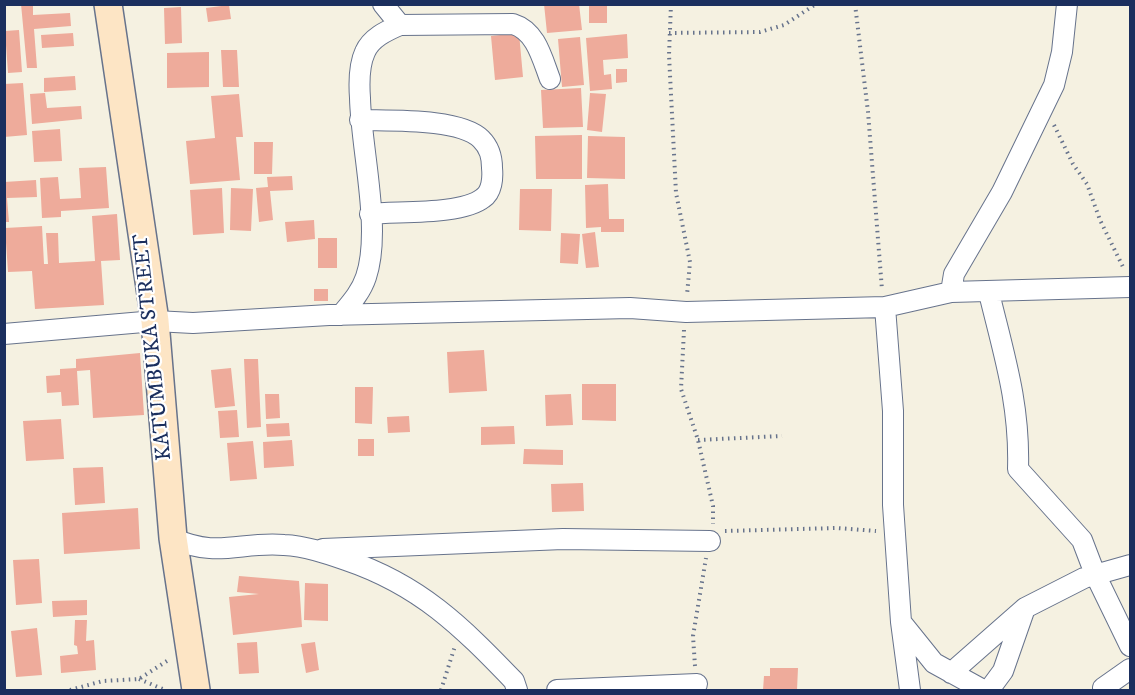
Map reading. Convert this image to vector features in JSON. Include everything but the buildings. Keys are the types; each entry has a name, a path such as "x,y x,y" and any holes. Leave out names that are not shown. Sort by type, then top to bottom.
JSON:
{"main road":[{"name":"KATUMBUKA STREET","path":"108,4 155,321 173,538 196,690"}],"street":[{"path":"383,4 400,25"},
{"path":"951,292 954,274 980,233 1044,110 1054,85 1062,52 1067,4"},
{"path":"341,315 355,299 367,274 370,213 360,120 360,89 365,50 383,32 400,25 513,24 522,26 532,37 550,79"},
{"path":"360,120 429,124 467,130 481,139 491,153 493,175 490,190 484,198 458,207 370,213"},
{"path":"4,334 52,332 155,321 193,323 341,315 630,308 686,312 885,307 951,292 989,292 1128,279"},
{"path":"989,292 1015,392 1019,440 1018,469 1082,540 1095,574 1131,646"},
{"path":"885,307 893,411 895,533 900,622 910,690"},
{"path":"314,550 563,539 711,536"},
{"path":"173,538 189,546 207,549 284,545 314,550 381,572 418,593 461,629 514,681 517,690"},
{"path":"951,673 1025,608 1095,574 1130,566"},
{"path":"989,690 1003,671 1025,608"},
{"path":"900,622 934,663 983,690"},
{"path":"1104,690 1131,669"},
{"path":"557,690 697,684"}],"path":[{"path":"671,4 669,33 676,193 690,262 682,344 681,389 698,440 713,506 711,536 693,636 697,684"},
{"path":"669,33 747,34 772,30 816,4"},
{"path":"855,4 868,112 880,277 885,307"},
{"path":"1044,110 1087,184 1100,220 1128,279"},
{"path":"698,440 782,436"},
{"path":"711,536 837,528 895,533"},
{"path":"441,690 461,629"},
{"path":"140,679 189,644"},
{"path":"70,690 103,681 140,679 165,690"}]}
